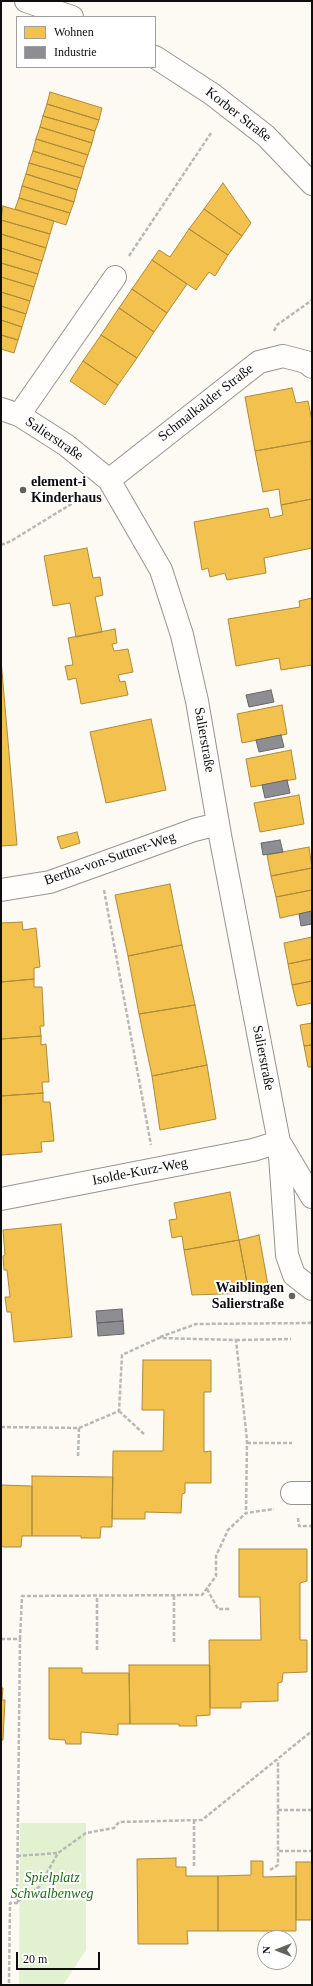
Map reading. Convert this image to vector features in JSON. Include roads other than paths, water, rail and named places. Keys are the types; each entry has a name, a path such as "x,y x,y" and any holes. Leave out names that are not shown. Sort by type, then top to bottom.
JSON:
{"street":[{"path":"26,1 69,16"},
{"name":"Korber Straße","path":"156,58 212,94 266,136 312,184"},
{"path":"10,412 115,277"},
{"name":"Schmalkalder Straße","path":"109,480 259,362 283,356 306,362 312,367"},
{"name":"Salierstraße","path":"10,412 66,445 109,480 161,570 182,635 197,701 218,824 279,1142 287,1255 294,1275 312,1289"},
{"name":"Bertha-von-Suttner-Weg","path":"1,890 50,882 99,866 194,830 218,824"},
{"name":"Salierstraße","path":"279,1142 312,1198"},
{"name":"Isolde-Kurz-Weg","path":"1,1199 253,1150 279,1142"}],"place":[{"name":"element-i Kinderhaus","path":"23,490"},
{"name":"Waiblingen Salierstraße","path":"292,1296"}],"park label":[{"name":"Spielplatz Schwalbenweg","path":"52,1886"}]}
